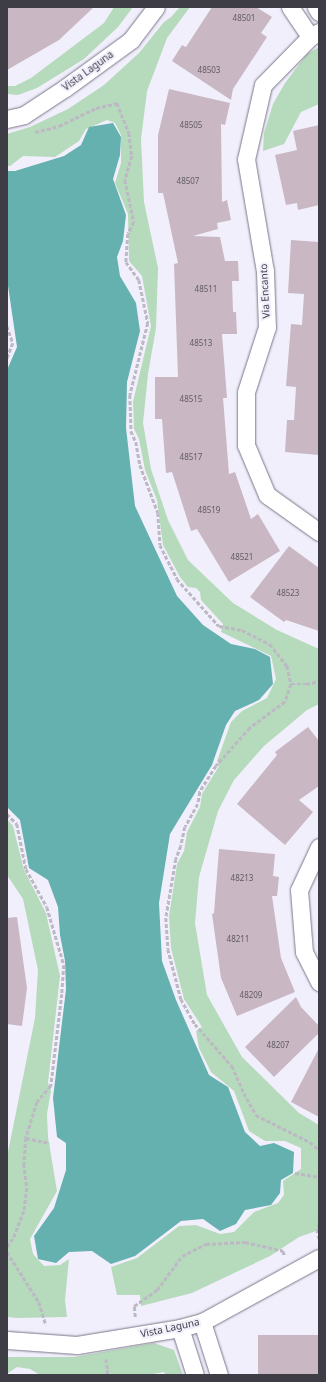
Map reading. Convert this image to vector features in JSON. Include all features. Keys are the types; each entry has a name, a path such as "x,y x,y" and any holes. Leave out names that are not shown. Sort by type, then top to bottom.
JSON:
{"street":[{"name":"Vista Laguna","path":"7,119 24,115 131,40 156,7"},
{"name":"Via Encanto","path":"290,7 314,35 263,85 246,158 265,271 266,327 246,392 246,445 267,495 319,532"},
{"path":"316,7 319,12"},
{"path":"319,847 299,890 304,952 319,982"},
{"name":"Vista Laguna","path":"7,1340 77,1345 180,1328 202,1322 319,1258"},
{"path":"202,1322 219,1375"},
{"path":"180,1328 195,1375"}],"path":[{"path":"33,132 59,126 96,108 118,104 129,133 132,156 126,180 134,222 128,234 126,262 140,280 148,323 130,395 131,431 136,442 140,465 158,513 160,545 178,579 219,626 242,630 270,644 287,666 291,684 285,702 250,728 216,766 200,792 198,804 185,827 181,846 176,859 166,918 168,949 181,998 195,1024 232,1066 256,1115 310,1142 319,1150"},
{"path":"7,326 13,343 7,359"},
{"path":"291,684 306,684 319,681"},
{"path":"7,814 17,824 26,869 48,907 64,965 51,1086 37,1102 26,1138 24,1164 27,1188 24,1211 7,1247"},
{"path":"26,1138 49,1143"},
{"path":"296,1173 319,1177"},
{"path":"319,1222 319,1240"},
{"path":"139,1335 134,1306 157,1290 182,1256 206,1244 246,1242 283,1251 295,1271"},
{"path":"7,1252 39,1302 46,1322 44,1343"}],"shaded area":[{"path":"114,7 133,7 118,27 84,59 37,88 18,95 7,94 7,86 15,86 31,78 104,23"},
{"path":"180,7 190,7 167,38 147,91 141,139 144,202 158,268 156,328 148,374 143,423 151,469 168,520 188,560 233,603 277,630 319,649 319,704 307,710 264,746 234,780 218,811 199,877 195,923 207,995 242,1057 299,1113 319,1125 319,1230 299,1237 270,1256 192,1293 141,1306 140,1295 117,1295 111,1267 137,1258 179,1226 196,1225 220,1234 234,1232 254,1212 278,1203 284,1195 283,1181 301,1169 301,1148 285,1141 265,1141 249,1131 234,1091 211,1072 199,1048 196,1031 202,1027 184,999 171,948 169,916 177,864 184,851 187,832 200,807 202,794 219,766 217,761 231,722 242,711 267,698 276,679 271,656 221,632 223,624 201,600 200,592 196,588 188,587 180,577 163,545 157,500 145,470 139,439 134,429 133,402 151,326 142,276 129,261 128,214 115,183 121,163 121,135 115,123 107,120 86,129 79,141 55,157 23,156 10,166 7,166 7,134 30,127 68,109 104,85 139,53 164,22"},
{"path":"319,47 319,104 301,112 284,144 263,151 264,133 273,104 285,83 307,54"},
{"path":"113,123 121,137 120,155 113,179 126,215 123,241 117,257 120,276 136,303 140,331 127,382 126,428 135,506 177,596 203,625 231,644 255,649 270,657 273,684 259,700 235,711 226,725 212,765 170,834 159,903 162,961 176,1000 209,1075 228,1087 245,1132 260,1146 274,1143 294,1152 293,1173 281,1180 280,1193 271,1205 245,1210 236,1224 220,1231 203,1219 181,1221 135,1256 111,1264 92,1251 69,1252 56,1263 38,1259 34,1236 54,1208 66,1170 66,1143 57,1137 53,1098 66,989 65,961 60,935 58,907 48,880 29,868 20,820 7,807 7,370 17,347 7,279 7,171 15,171 64,156 81,145 89,127"},
{"path":"7,819 13,826 24,870 46,913 60,976 48,1083 51,1091 47,1114 48,1137 57,1191 30,1239 33,1254 44,1266 60,1265 69,1259 65,1300 67,1317 7,1317 7,1157 35,1018 38,970 23,899 7,875"},
{"path":"154,1343 174,1350 183,1375 166,1375 164,1372 148,1375 40,1375 30,1369 17,1367 7,1374 7,1357 74,1357"}],"building":[{"path":"7,7 94,7 59,40 7,70"},
{"path":"212,7 256,7 272,17 261,33 267,37 233,89 231,100 172,61 182,45 186,47"},
{"path":"169,89 230,103 225,125 221,124 222,202 227,200 231,220 217,223 218,229 193,236 220,237 225,261 238,261 239,281 232,281 233,312 236,312 237,334 222,334 227,398 223,398 229,474 235,472 251,519 258,514 280,551 229,582 197,529 191,531 172,472 166,473 162,419 155,419 155,377 178,377 174,264 178,263 163,193 158,193 158,135"},
{"path":"319,125 319,205 298,210 297,203 286,205 275,155 297,150 293,131"},
{"path":"291,240 319,242 319,455 285,452 287,420 294,420 296,387 286,386 291,324 302,325 304,294 288,293"},
{"path":"289,546 319,568 319,631 286,620 284,622 250,597"},
{"path":"308,727 319,741 319,786 299,800 313,812 285,845 237,804 277,755 275,752"},
{"path":"219,849 275,854 273,876 279,877 277,896 272,896 281,958 295,992 237,1016 221,978 212,914 214,913"},
{"path":"17,917 27,988 22,1026 7,1024 7,918"},
{"path":"296,997 301,1007 319,1026 319,1033 274,1077 245,1047"},
{"path":"319,1048 319,1117 291,1102"},
{"path":"258,1335 319,1335 319,1375 258,1375"}]}
